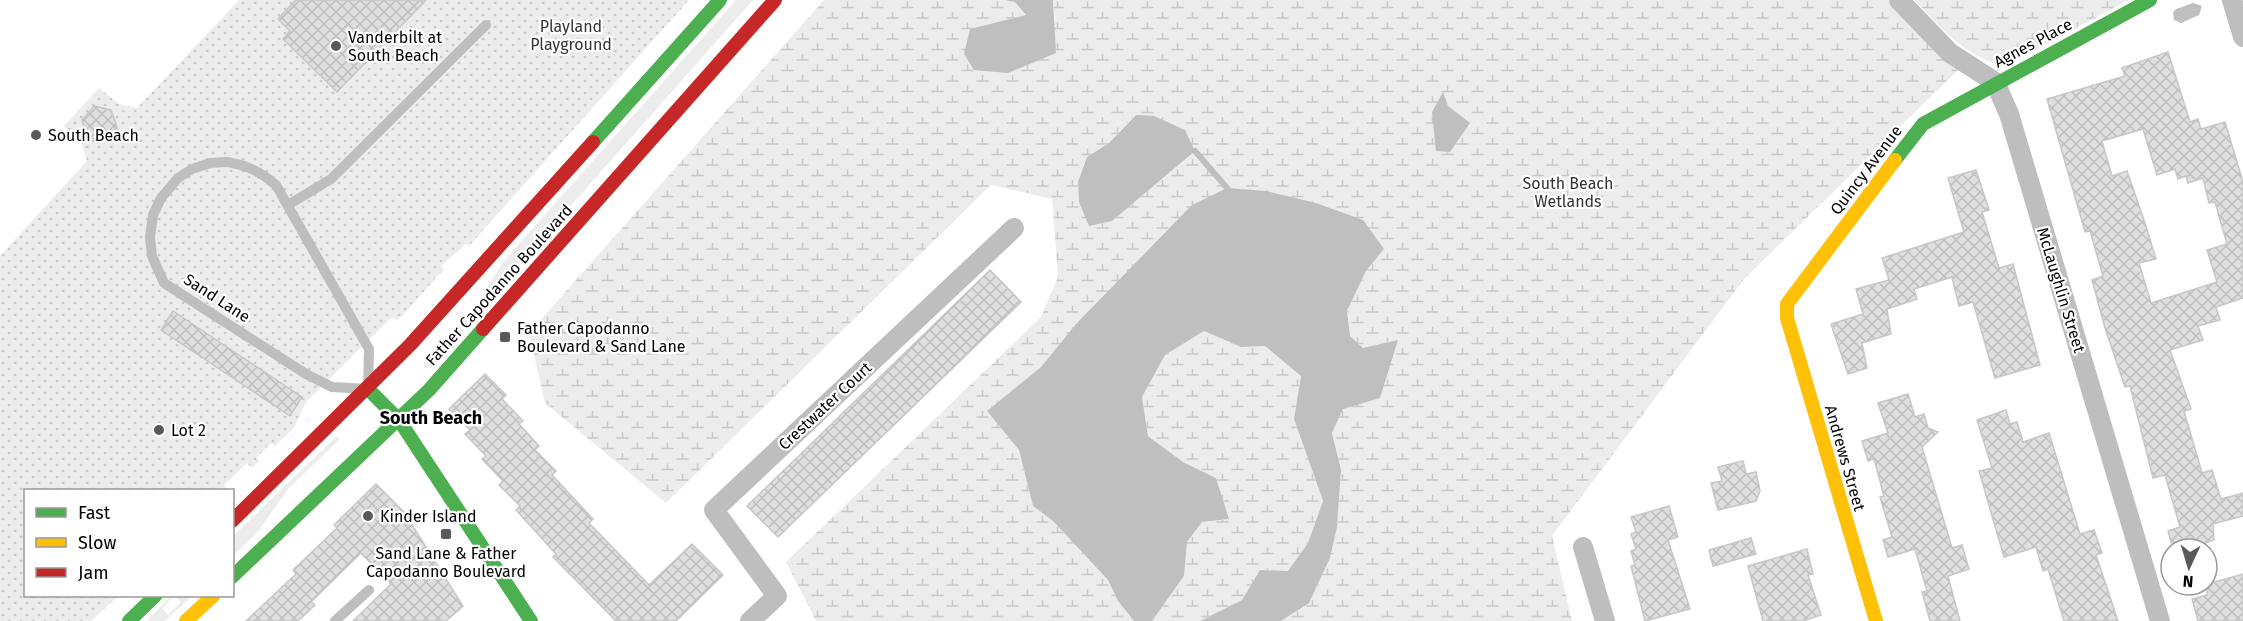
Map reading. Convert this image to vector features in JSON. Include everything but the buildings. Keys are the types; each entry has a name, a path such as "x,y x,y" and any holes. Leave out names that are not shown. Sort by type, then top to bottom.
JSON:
{"main road":[{"name":"Father Capodanno Boulevard","path":"234,519 368,389 481,268 720,0"},
{"name":"Father Capodanno Boulevard","path":"234,575 429,390 775,0"},
{"name":"Agnes Place","path":"1995,82 2150,0"},
{"name":"Quincy Avenue","path":"1787,304 1923,124 1995,82"},
{"name":"Andrews Street","path":"1787,304 1787,318 1876,621"},
{"path":"368,389 399,420 531,621"},
{"path":"129,621 154,597"},
{"path":"186,621 212,597"}],"street":[{"path":"1899,0 1950,53 1995,82"},
{"path":"2232,0 2243,37"},
{"name":"McLaughlin Street","path":"1995,82 2009,114 2160,621"},
{"name":"Crestwater Court","path":"750,621 777,596 714,510 1014,228"},
{"path":"1583,547 1605,621"}],"lane":[{"path":"288,205 331,179 486,25"},
{"name":"Sand Lane","path":"227,162 244,165 262,173 276,185 369,349 368,389 332,387 306,374 164,284 157,272 150,237 153,215 172,184 192,169 210,163 227,162"},
{"path":"335,621 369,590"}],"green space":[{"name":"South Beach","path":"239,0 689,0 469,246 466,244 441,266 444,269 402,316 397,320 391,318 306,402 294,428 275,446 271,443 256,458 259,461 252,468 247,463 224,485 226,489 24,489 24,597 117,597 91,621 0,621 0,256 87,161 81,143 64,126 99,88 119,104 137,108"},
{"path":"736,0 753,0 427,368 423,365 475,307 502,264 519,244"},
{"name":"South Beach Wetlands","path":"824,0 1004,0 1015,2 1026,15 970,29 1055,21 1053,0 1888,0 1958,70 1744,279 1552,536 1572,621 1281,621 1309,603 1330,558 1337,527 1341,470 1332,433 1343,409 1398,340 1363,348 1350,336 1347,311 1366,271 1384,249 1128,273 1076,324 1041,367 987,411 1019,450 1033,506 1053,521 1108,580 1118,601 1134,621 816,621 786,562 1041,317 1058,277 1052,199 991,185 666,503 545,403 529,333","holes":["1135,115 1195,151 1112,221 1079,202 1078,182 1087,157 1109,143"]},
{"path":"1915,0 2129,0 2003,67 1976,55 1954,40"},
{"path":"1204,331 1241,347 1265,346 1301,376 1294,419 1323,501 1308,543 1288,572 1260,570 1242,600 1200,621 1152,621 1184,576 1187,542 1202,522 1229,519 1216,478 1183,462 1148,436 1142,397 1165,355"},
{"path":"337,436 340,439 288,489 259,530 234,555 234,535"},
{"path":"170,597 173,597 162,608 168,615 181,602 176,597 191,597 165,621 147,621"}],"shaded area":[{"path":"1004,0 1053,0 1056,53 1008,73 974,70 964,54 970,29 1026,15 1015,2"},
{"path":"2193,3 2202,6 2199,15 2181,23 2174,20 2173,12 2176,9"},
{"path":"1443,92 1448,106 1470,123 1450,152 1436,151 1432,112"},
{"path":"1136,115 1154,116 1185,130 1195,151 1112,221 1089,226 1079,202 1078,182 1087,157 1109,143"},
{"path":"1227,188 1266,191 1316,203 1363,220 1384,249 1366,271 1347,311 1350,336 1363,348 1398,340 1380,398 1343,409 1332,433 1341,470 1337,527 1330,558 1309,603 1281,621 1200,621 1242,600 1260,570 1288,571 1308,543 1323,501 1294,419 1301,376 1265,346 1241,347 1204,331 1165,355 1142,397 1148,436 1183,462 1216,478 1229,519 1202,522 1187,542 1184,576 1152,621 1134,621 1118,601 1108,580 1053,521 1033,506 1019,450 987,411 1041,367 1076,324 1192,205"}],"waterway":[{"path":"1195,151 1227,188"}],"traffic: fast":[{"path":"593,142 720,0"},
{"path":"1895,160 1923,124 2150,0"},
{"path":"234,575 429,390 483,329"},
{"path":"368,389 399,420 531,621"},
{"path":"129,621 154,597"}],"traffic: slow":[{"path":"1876,621 1787,318 1787,304 1895,160"},
{"path":"186,621 212,597"}],"traffic: jam":[{"path":"483,329 775,0"},
{"path":"234,519 410,345 593,142"}],"place":[{"name":"Vanderbilt at South Beach","path":"336,46"},
{"name":"South Beach","path":"36,135"},
{"name":"Father Capodanno Boulevard & Sand Lane","path":"505,337"},
{"name":"Lot 2","path":"159,430"},
{"name":"Kinder Island","path":"368,516"},
{"name":"Sand Lane & Father Capodanno Boulevard","path":"446,534"}],"district":[{"name":"South Beach","path":"431,418"}],"park label":[{"name":"Playland Playground","path":"571,35"}]}
